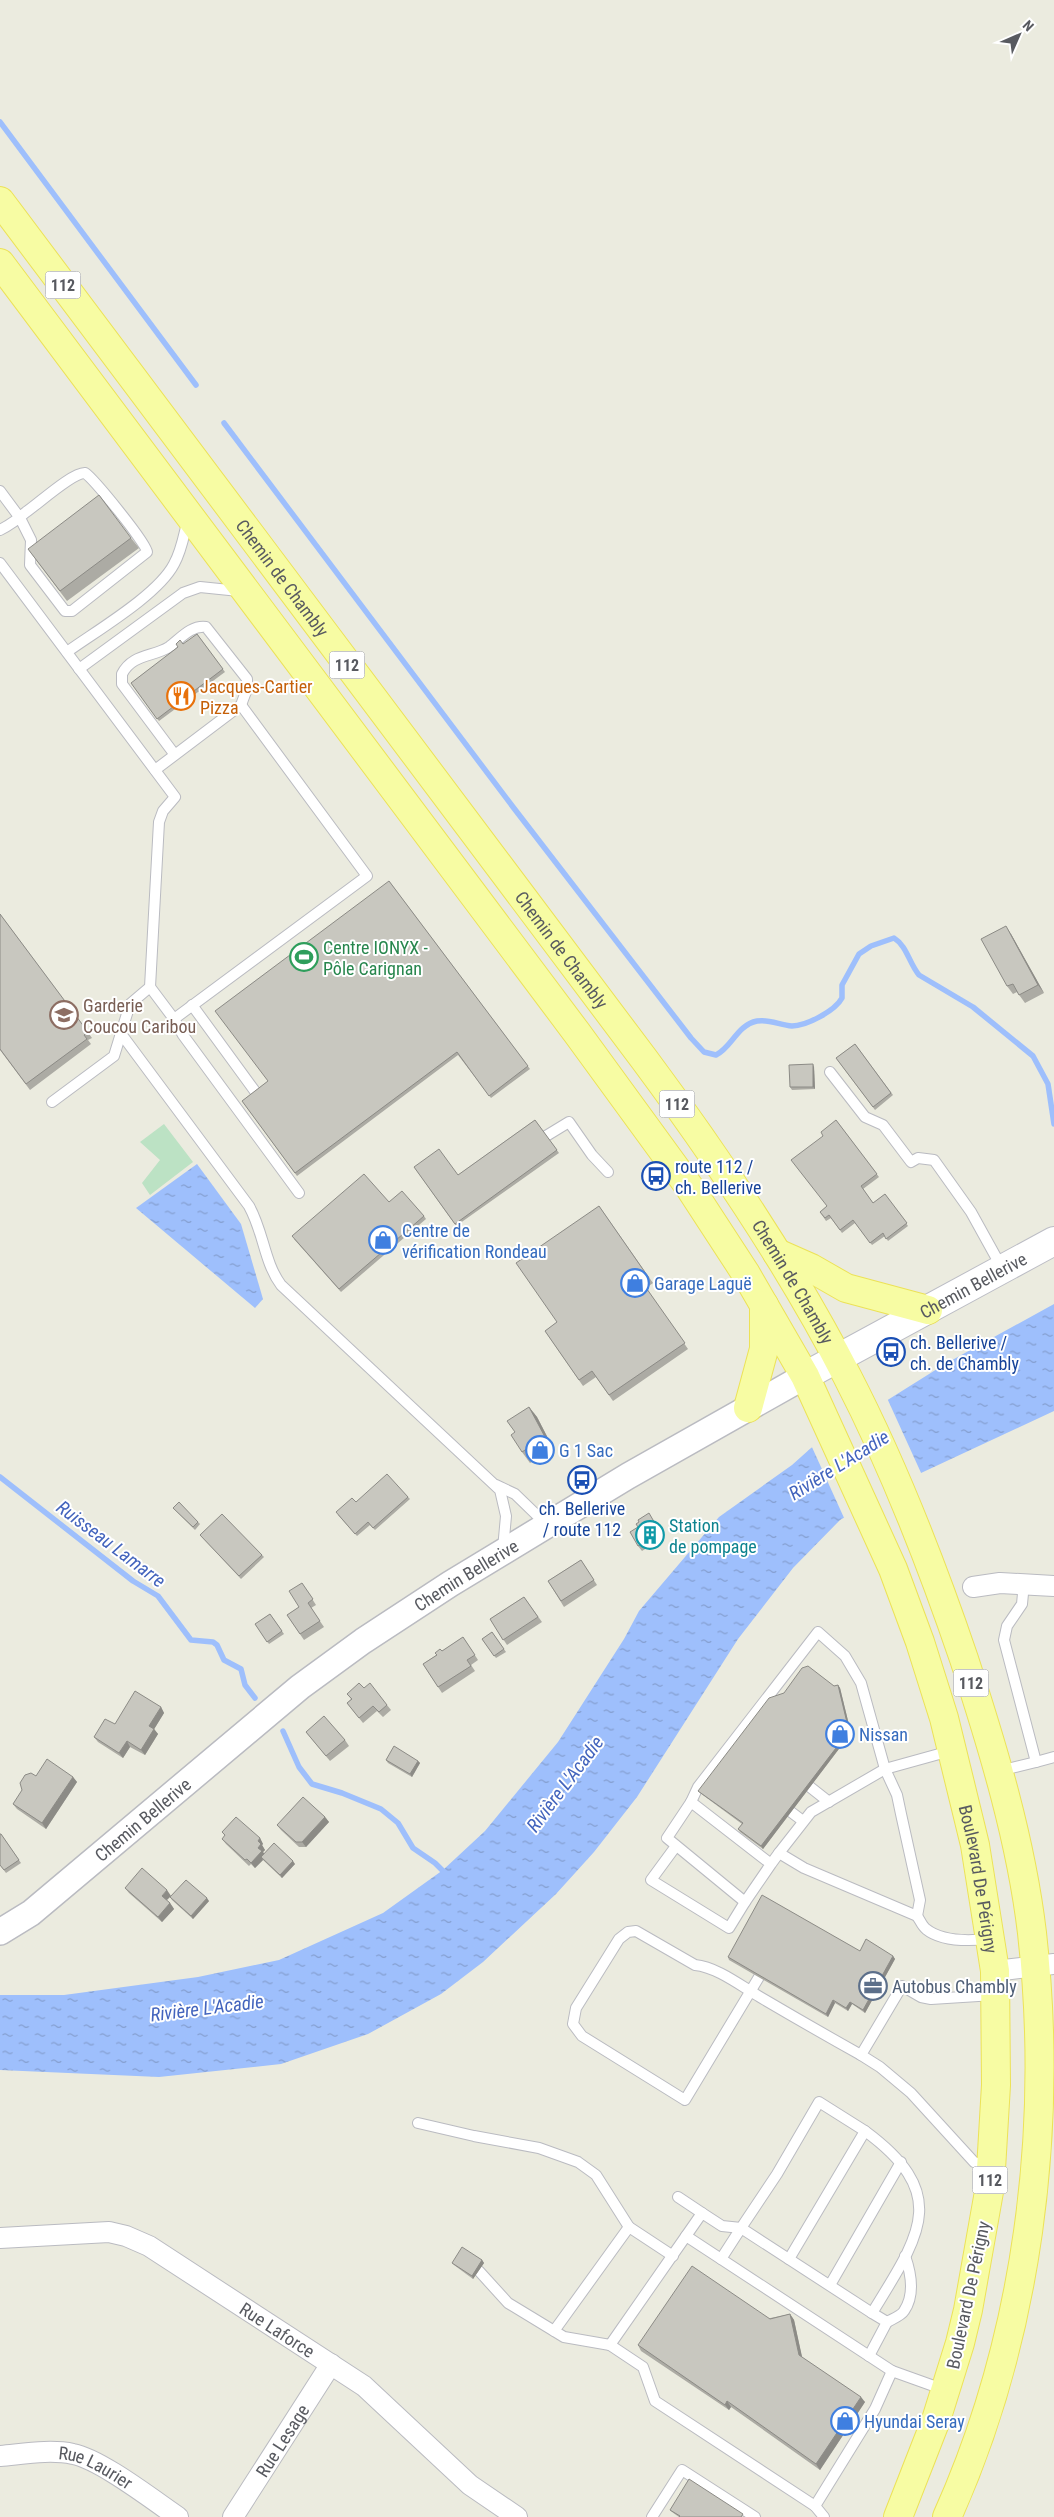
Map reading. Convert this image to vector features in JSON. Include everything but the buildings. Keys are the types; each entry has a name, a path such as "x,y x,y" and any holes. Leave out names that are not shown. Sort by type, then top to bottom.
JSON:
{"main road":[{"name":"Chemin de Chambly","path":"0,201 667,1090 777,1253 838,1358 902,1494 939,1588 998,1771"},
{"name":"Chemin de Chambly","path":"0,263 668,1158 724,1240 764,1304 805,1376 868,1512"},
{"name":"Chemin Bellerive","path":"805,1376 1054,1241"},
{"path":"777,1253 811,1268 846,1288 928,1310"},
{"path":"748,1408 764,1348 764,1304"},
{"name":"Boulevard De Périgny","path":"868,1512 893,1569 920,1642 952,1750 975,1844 991,1939 995,1983 996,2085 991,2168 975,2277 960,2343 946,2390 920,2464 898,2517"},
{"name":"112","path":"947,2517 972,2457 1010,2330 1024,2257 1040,2115 1040,2034 1045,1965 998,1771"}],"street":[{"name":"Chemin Bellerive","path":"0,1932 22,1920 58,1892 230,1745 325,1667 425,1600 503,1552 805,1376"},
{"path":"974,1587 1000,1583 1054,1586"},
{"path":"995,1983 1045,1965"},
{"name":"Rue Laforce","path":"0,2238 103,2232 133,2238 163,2254 331,2364 383,2402 472,2487 517,2517"},
{"name":"Rue Lesage","path":"233,2517 331,2364"},
{"name":"Rue Laurier","path":"0,2456 62,2453 79,2456 102,2468 178,2517"}],"lane":[{"path":"0,491 20,518 31,540 30,565 67,612 72,611 144,557 147,550 131,525 122,518 89,476 82,473 69,480 20,518 0,530"},
{"path":"67,652 144,596 164,578 178,556 189,516"},
{"path":"0,563 175,797 163,811 160,822 150,987 299,1193"},
{"path":"79,669 168,602 188,590 207,586 247,593"},
{"path":"155,770 240,705 247,689 247,679 206,627 191,631 167,648 132,662 123,671 122,684 174,755"},
{"path":"174,1018 367,876 240,705"},
{"path":"52,1102 114,1056 130,1004 150,987"},
{"path":"192,1005 257,1094"},
{"path":"122,1035 249,1206 258,1223 270,1268 281,1285 495,1484 515,1494 548,1525"},
{"path":"830,1072 866,1117 883,1124 911,1162 918,1158 934,1160 972,1212 1002,1269"},
{"path":"546,1136 569,1122 592,1155 608,1172"},
{"path":"495,1484 505,1504 506,1533 503,1552"},
{"path":"1024,1583 1022,1604 1007,1626 1004,1640 1036,1762"},
{"path":"745,1902 667,1838 703,1780 818,1632 839,1648 857,1673 885,1769 896,1795 901,1814 920,1900 917,1916"},
{"path":"676,1846 651,1880 729,1928 771,1864 810,1812 885,1769 952,1750"},
{"path":"998,1771 1054,1757"},
{"path":"810,1787 830,1802"},
{"path":"691,1802 771,1864"},
{"path":"791,1812 803,1821"},
{"path":"779,1853 804,1868 917,1916 927,1930 940,1936 970,1941 991,1939"},
{"path":"759,1977 750,1992 685,2100 582,2036 573,2024 576,2008 619,1938 628,1932 645,1935 695,1965 706,1966 750,1992 861,2054 880,2066 911,2093 974,2162 991,2168"},
{"path":"861,2054 902,1986 921,1997 931,1999 995,1983"},
{"path":"721,2259 777,2174 819,2102 866,2131 901,2162 915,2185 919,2207 916,2234 872,2312"},
{"path":"418,2122 491,2140 539,2148 578,2162 596,2175 629,2227 672,2256"},
{"path":"789,2259 866,2131"},
{"path":"830,2285 901,2162"},
{"path":"678,2197 722,2226 741,2228 887,2322"},
{"path":"610,2344 702,2213"},
{"path":"554,2331 629,2227"},
{"path":"686,2236 892,2370 946,2390"},
{"path":"869,2356 887,2322 904,2312 909,2298 911,2280 905,2256"},
{"path":"479,2271 508,2303 564,2337 610,2344 644,2367 655,2401 815,2506 824,2517"},
{"path":"815,2506 875,2409 892,2370"},
{"path":"652,2517 682,2470 755,2517"}],"green space":[{"path":"164,1124 193,1162 150,1195 142,1183 160,1160 140,1142"}],"water":[{"path":"197,1164 241,1224 263,1299 255,1308 136,1208"},
{"name":"Rivière L'Acadie","path":"1054,1304 1054,1411 921,1473 840,1520 793,1568 738,1639 637,1797 594,1852 556,1894 483,1962 441,1994 368,2034 281,2064 159,2077 0,2070 0,1995 64,1995 198,1977 279,1960 383,1913 443,1870 485,1831 558,1742 624,1639 639,1611 719,1517 792,1465 811,1448 945,1364"}],"pier":[{"path":"887,1398 922,1475 845,1520 811,1445"}],"waterway":[{"path":"0,122 196,385"},
{"path":"224,423 513,807 691,1038 704,1052 716,1055 726,1047 739,1031 750,1023 766,1021 792,1026 805,1023 827,1013 842,998 842,985 859,954 871,946 894,938 902,945 919,975 973,1007 1033,1056 1048,1084 1054,1124"},
{"name":"Ruisseau Lamarre","path":"0,1477 133,1581 158,1596 191,1640 213,1642 217,1645 224,1660 241,1669 245,1685 255,1698"},
{"name":"Ruisseau Lamarre","path":"283,1731 299,1767 312,1784 342,1793 381,1809 398,1823 413,1848 435,1863 448,1876"}],"place":[{"name":"Jacques-Cartier Pizza","path":"181,696"},
{"name":"Centre IONYX - Pôle Carignan","path":"304,957"},
{"name":"Garderie Coucou Caribou","path":"64,1015"},
{"name":"route 112 / ch. Bellerive","path":"656,1176"},
{"name":"Centre de vérification Rondeau","path":"383,1240"},
{"name":"Garage Laguë","path":"635,1283"},
{"name":"ch. Bellerive / ch. de Chambly","path":"891,1352"},
{"name":"G 1 Sac","path":"540,1450"},
{"name":"ch. Bellerive / route 112","path":"582,1480"},
{"name":"Station de pompage","path":"650,1535"},
{"name":"Nissan","path":"840,1734"},
{"name":"Autobus Chambly","path":"873,1986"},
{"name":"Hyundai Seray","path":"845,2421"}]}
